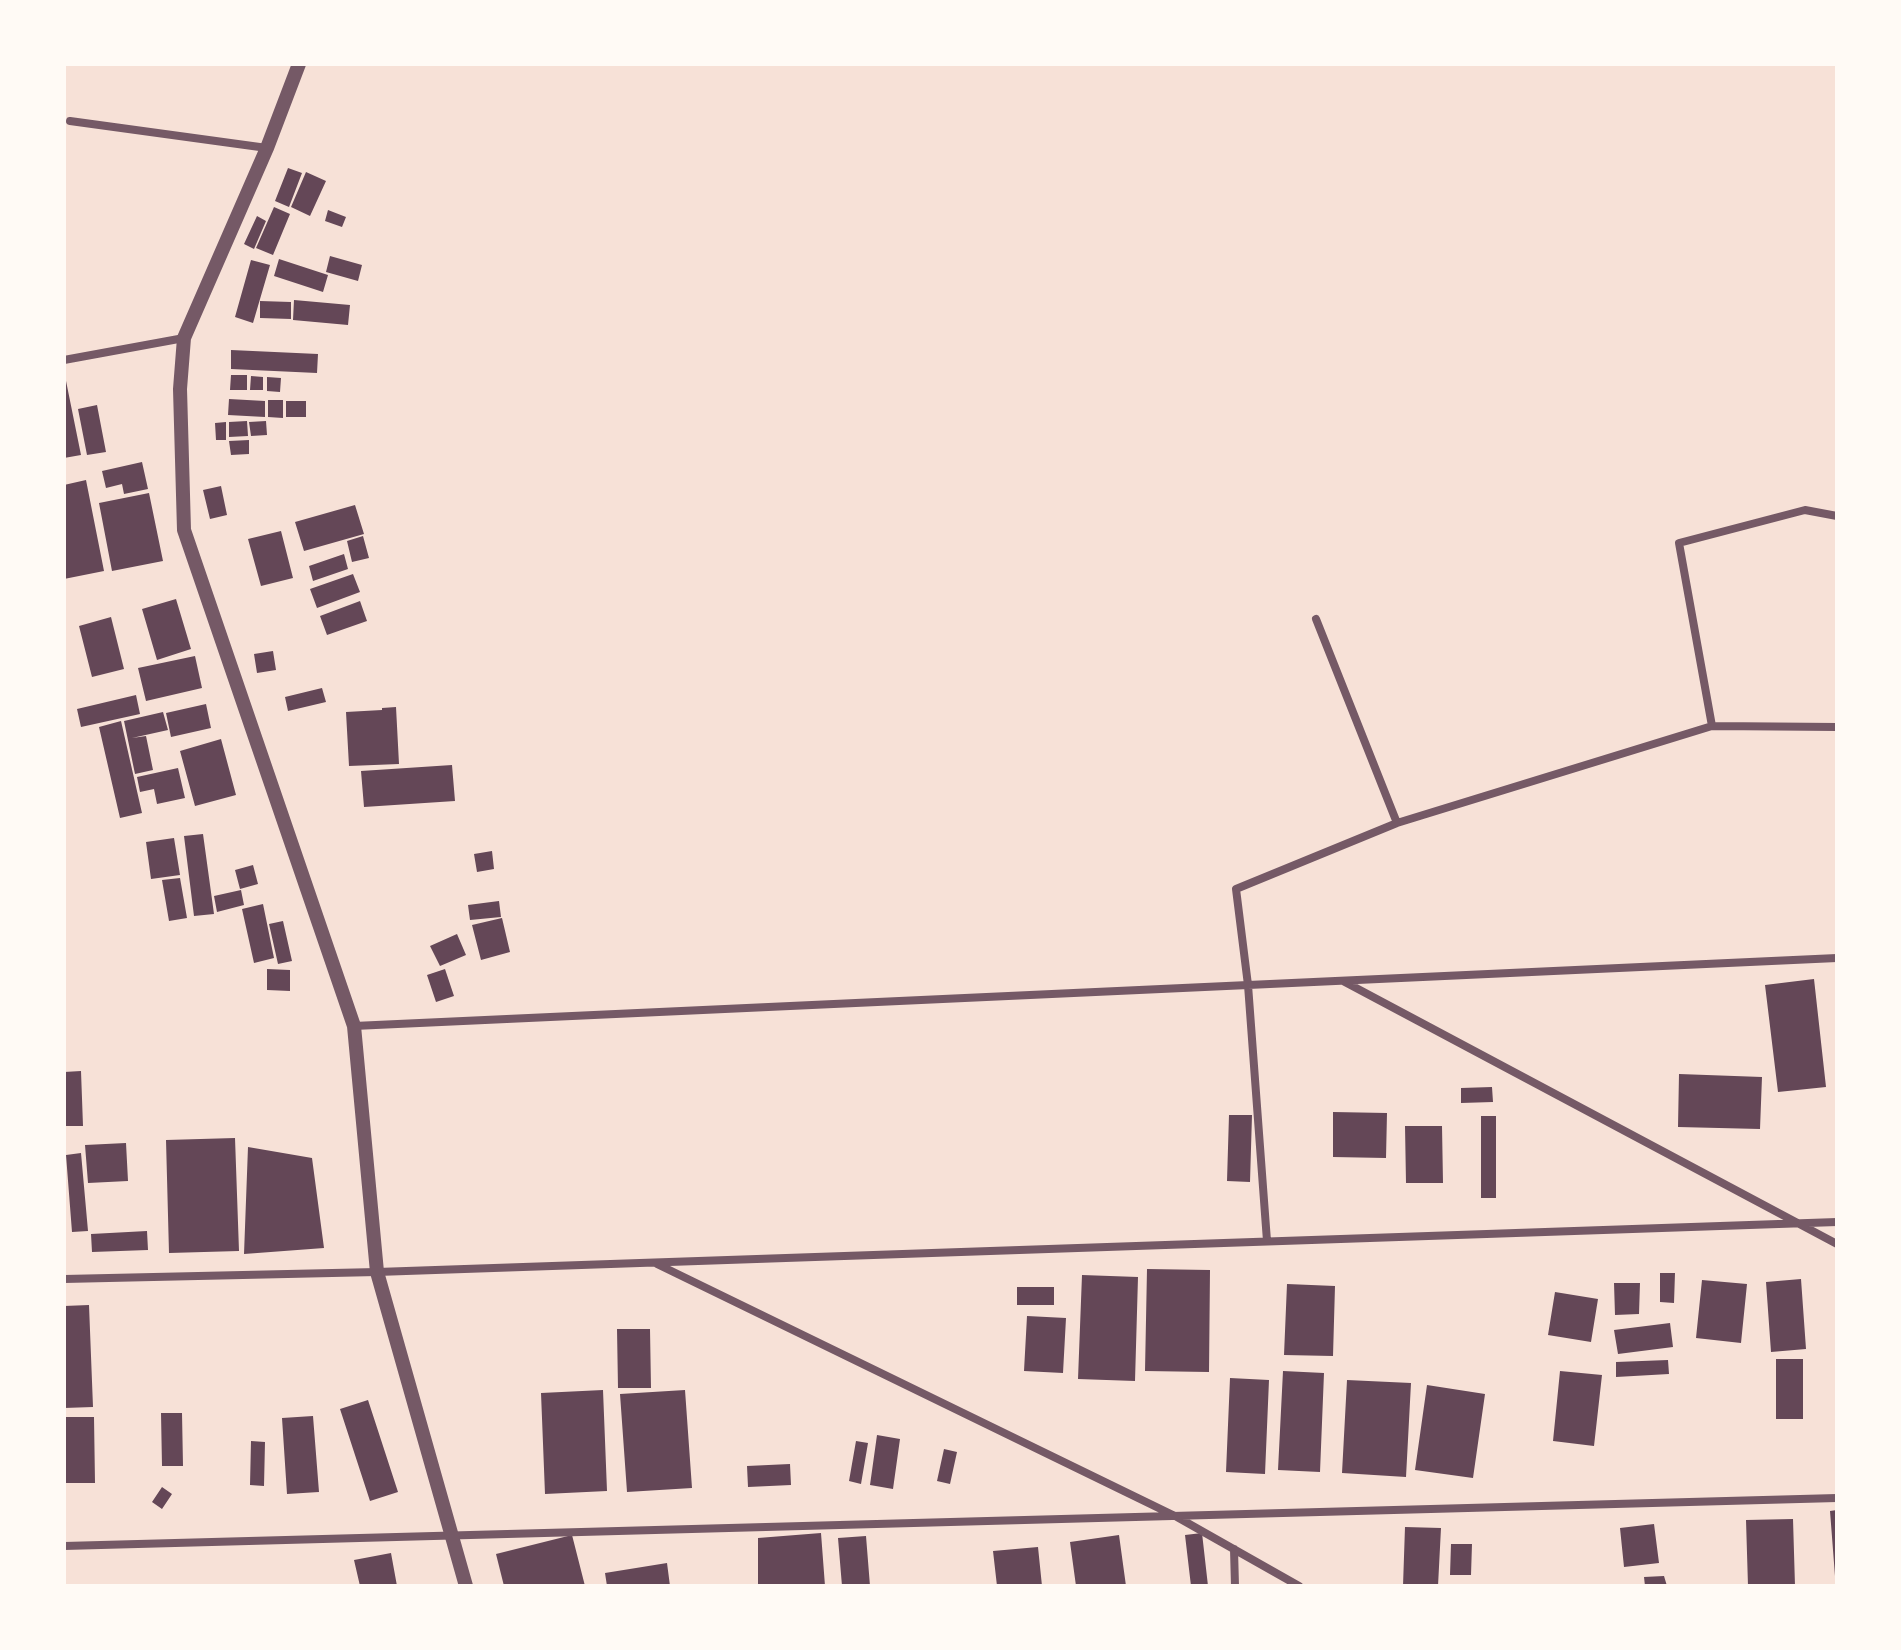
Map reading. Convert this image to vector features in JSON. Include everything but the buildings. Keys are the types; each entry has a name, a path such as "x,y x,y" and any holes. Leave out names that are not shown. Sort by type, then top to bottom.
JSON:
{"street":[{"path":"299,64 267,148 184,338 180,389 184,530 354,1026 377,1272 466,1586"},
{"path":"70,121 267,148"},
{"path":"64,360 184,338"},
{"path":"1712,726 1679,543 1805,510 1837,516"},
{"path":"1316,619 1397,823"},
{"path":"1267,1241 1248,985 1236,889 1397,823 1712,726 1837,727"},
{"path":"354,1026 1837,958"},
{"path":"1342,980 1837,1244"},
{"path":"64,1279 377,1272 1837,1222"},
{"path":"654,1262 1177,1517 1299,1586"},
{"path":"64,1546 1837,1498"},
{"path":"1234,1549 1235,1586"}]}
